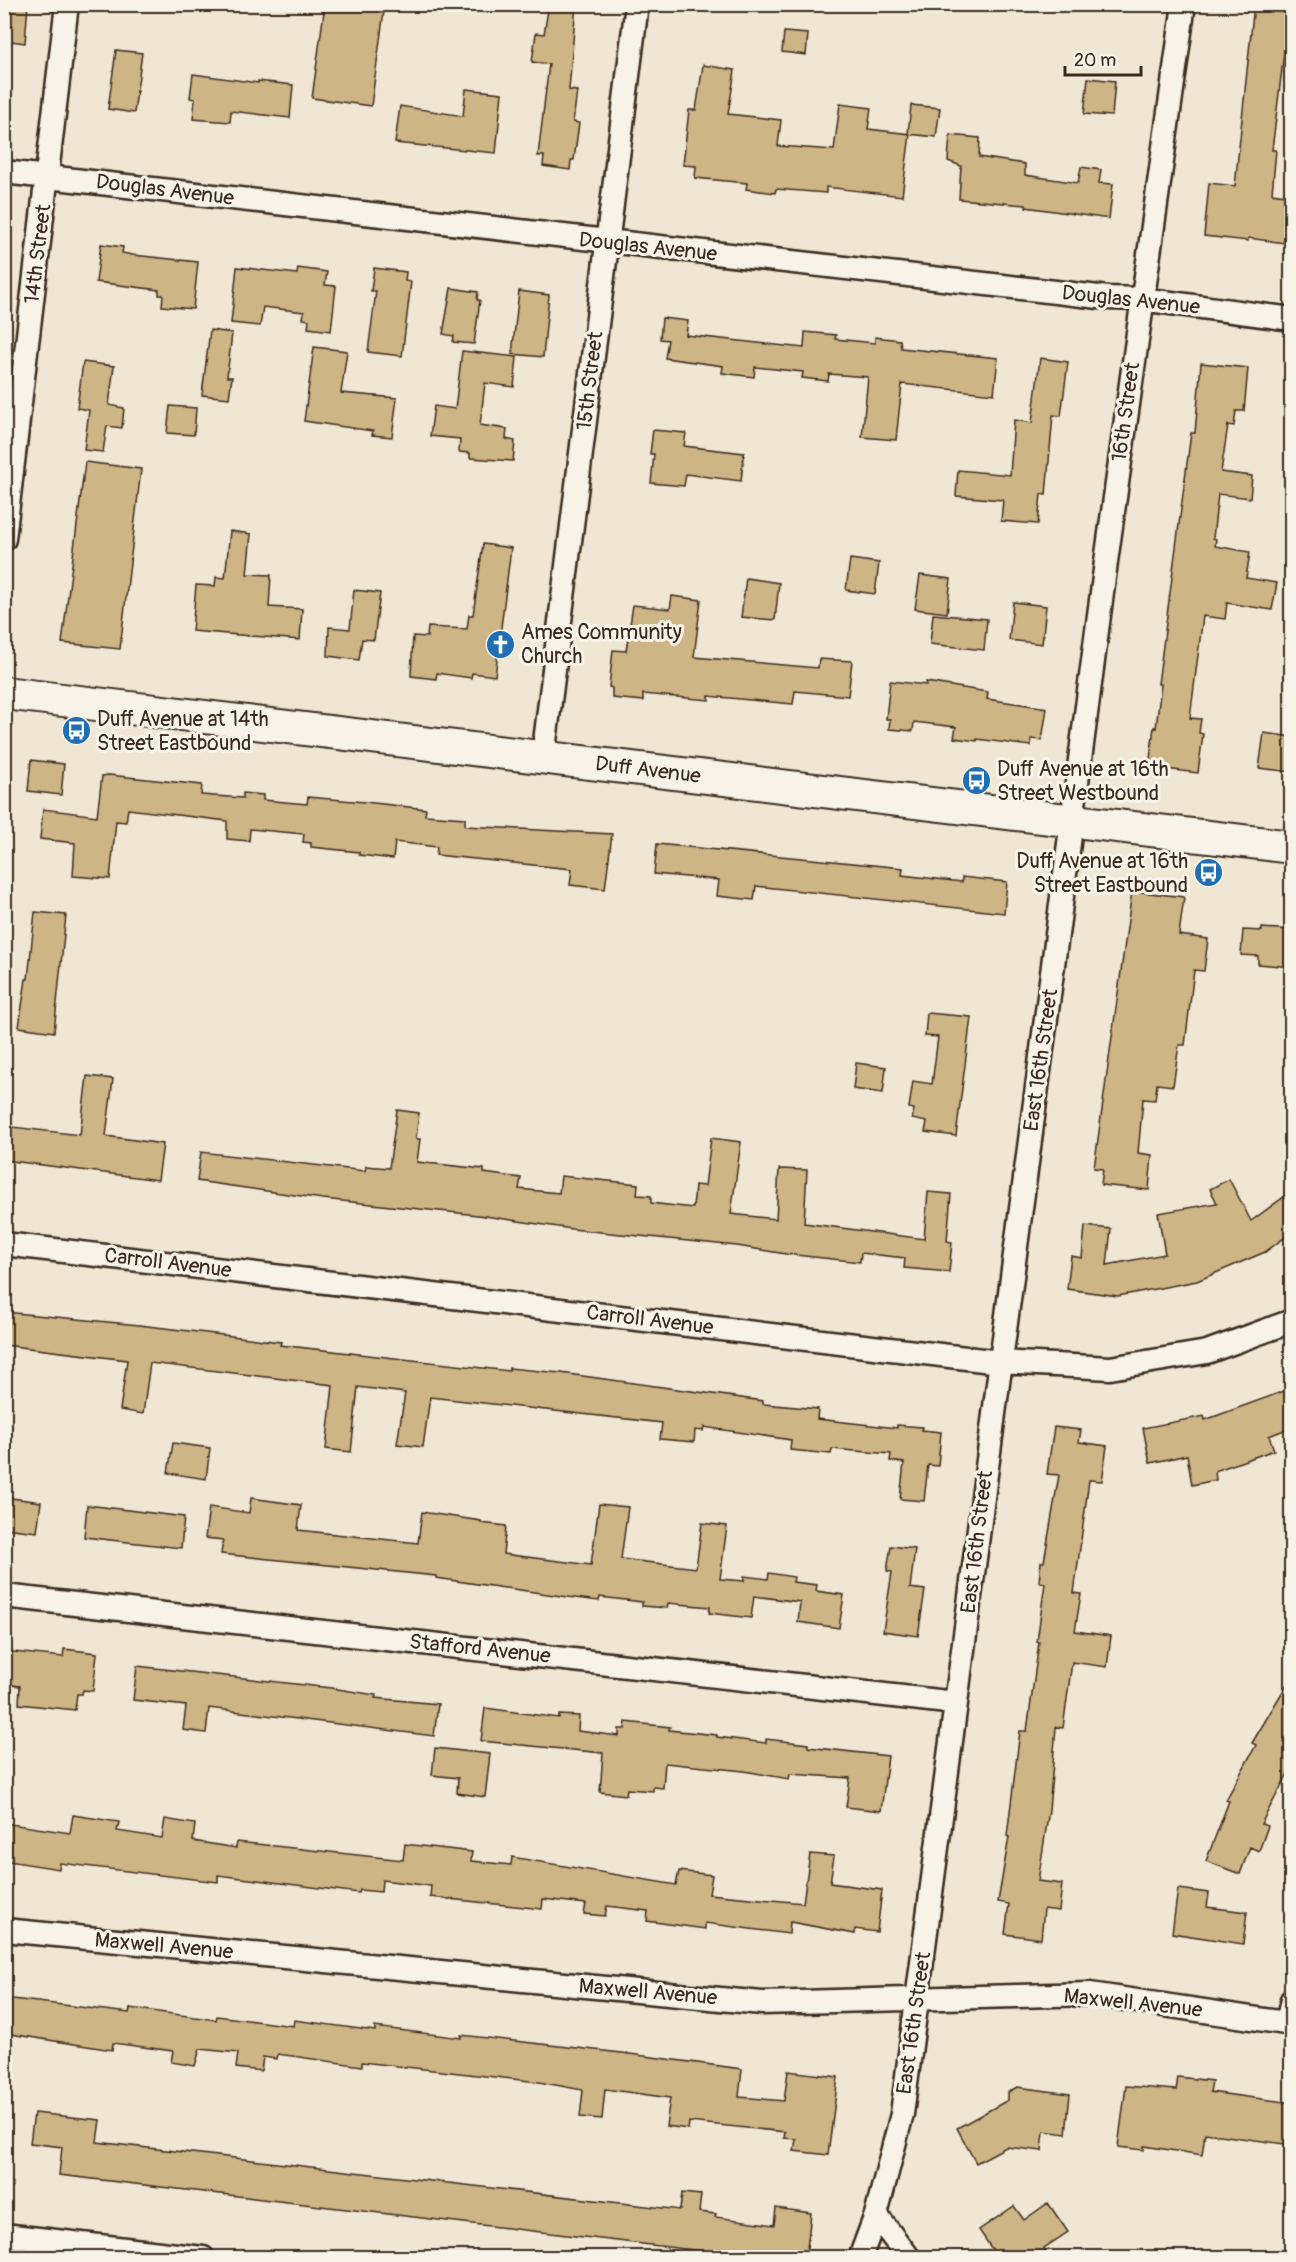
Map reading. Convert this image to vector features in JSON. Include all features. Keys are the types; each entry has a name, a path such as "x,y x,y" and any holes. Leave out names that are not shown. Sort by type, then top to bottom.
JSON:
{"main road":[{"name":"Duff Avenue","path":"4,693 1292,847"}],"street":[{"name":"14th Street","path":"4,539 67,4"},
{"name":"15th Street","path":"543,758 637,4"},
{"name":"16th Street","path":"1072,821 1141,299 1184,4"},
{"name":"Douglas Avenue","path":"4,172 1096,297 1141,299 1292,319"},
{"name":"East 16th Street","path":"860,2258 876,2215 902,2114 1072,821"},
{"name":"Carroll Avenue","path":"4,1244 1000,1362 1110,1368 1207,1352 1292,1321"},
{"name":"Stafford Avenue","path":"4,1596 956,1703"},
{"name":"Maxwell Avenue","path":"4,1930 762,2003 1090,1994 1289,2024"},
{"path":"1289,2024 1292,2000"},
{"path":"876,2215 909,2258"},
{"path":"4,2235 203,2258"}],"building":[{"path":"4,4 28,4 25,43 4,40"},
{"path":"325,4 384,11 371,106 312,98"},
{"path":"549,4 576,4 569,90 577,91 573,122 579,123 574,160 571,160 570,170 543,166 544,156 538,156 549,64 532,62 536,33 544,34"},
{"path":"1254,4 1290,4 1272,150 1276,150 1272,193 1292,196 1292,244 1248,238 1248,241 1204,236 1209,183 1235,186"},
{"path":"784,32 808,34 806,55 782,52"},
{"path":"116,50 142,53 134,113 108,109"},
{"path":"703,65 735,70 728,114 781,120 778,146 834,150 840,104 871,108 868,129 910,134 902,196 826,187 826,193 776,189 775,193 746,189 747,183 695,178 696,166 683,165 689,110 696,110"},
{"path":"193,74 258,83 258,81 293,85 290,118 231,111 230,122 193,119 195,99 190,98"},
{"path":"1088,78 1115,81 1112,116 1084,114"},
{"path":"466,89 502,93 496,153 395,143 400,106 463,116"},
{"path":"911,105 940,108 936,137 908,134"},
{"path":"950,135 980,138 979,157 1025,164 1025,175 1078,183 1081,167 1101,170 1099,183 1113,184 1109,219 1026,207 1026,205 959,199 961,166 948,161"},
{"path":"101,244 123,247 122,253 198,262 193,309 162,306 163,295 159,295 159,290 96,282"},
{"path":"237,267 297,274 298,268 327,272 325,285 336,286 331,331 308,328 309,320 303,319 304,312 263,307 260,326 231,323"},
{"path":"374,268 406,272 405,281 411,282 402,356 368,352 376,291 371,291"},
{"path":"451,288 478,292 477,300 480,300 474,344 453,342 454,336 443,334"},
{"path":"519,291 549,295 543,357 512,354"},
{"path":"662,318 688,321 686,335 804,348 805,332 836,335 835,339 875,343 875,337 900,340 901,348 998,358 994,394 902,384 896,440 862,437 868,377 829,374 828,381 802,378 803,372 755,367 754,377 722,373 723,366 665,358 668,340 660,339"},
{"path":"210,330 232,333 227,377 232,377 229,398 202,395"},
{"path":"314,347 347,351 341,393 397,398 392,437 372,435 373,431 304,421"},
{"path":"462,351 517,357 514,387 485,383 480,425 507,429 506,439 515,441 513,461 470,458 470,453 459,452 460,439 430,436 434,406 455,409"},
{"path":"1040,358 1068,362 1061,416 1053,415 1046,495 1041,494 1038,524 1001,521 1003,500 956,496 958,470 1010,475 1014,420 1032,423"},
{"path":"83,362 114,366 109,405 124,408 122,428 107,426 103,452 84,450 89,410 77,408"},
{"path":"1201,363 1248,368 1244,411 1236,411 1234,426 1228,425 1221,472 1252,476 1250,498 1218,494 1213,538 1216,539 1215,546 1250,552 1246,578 1277,583 1272,610 1227,603 1225,619 1203,616 1190,718 1201,719 1199,733 1203,734 1198,773 1149,767 1154,727 1156,728 1161,684 1158,684 1191,433 1195,433"},
{"path":"170,406 196,408 194,435 167,433"},
{"path":"653,430 686,433 684,446 744,453 741,481 686,474 684,486 651,483 654,454 650,454"},
{"path":"85,462 141,469 120,649 62,643"},
{"path":"230,531 251,534 247,574 271,575 269,607 302,609 300,640 192,631 196,585 215,586 216,577 225,578"},
{"path":"483,544 511,548 495,676 472,673 471,678 437,673 436,679 411,676 413,636 427,637 428,627 467,629 469,615 473,615"},
{"path":"850,559 879,563 875,594 846,590"},
{"path":"920,575 951,579 947,613 915,609"},
{"path":"746,578 779,583 775,620 741,617"},
{"path":"354,590 380,593 374,640 362,639 359,660 328,656 329,627 350,629"},
{"path":"672,596 701,600 694,657 818,668 819,659 852,661 848,696 795,691 793,704 709,696 709,700 643,694 643,701 612,698 612,688 609,687 613,650 626,651 633,605 670,609"},
{"path":"1013,602 1046,606 1042,644 1009,640"},
{"path":"933,614 987,619 984,650 930,644"},
{"path":"890,681 926,685 926,682 988,692 987,699 1047,708 1042,740 1031,739 1031,746 954,738 956,727 914,722 913,731 889,729 890,719 886,719"},
{"path":"1264,733 1292,737 1292,772 1259,768"},
{"path":"31,760 64,764 61,795 28,791"},
{"path":"102,776 202,785 201,795 243,798 243,793 263,795 263,800 307,804 308,797 426,809 425,815 465,818 465,826 612,834 605,889 570,885 572,869 436,855 437,847 395,842 393,859 359,855 359,852 311,847 311,843 303,842 304,834 250,829 249,841 227,839 227,821 128,809 126,822 116,821 110,879 73,876 75,843 40,839 43,809 97,816"},
{"path":"657,844 903,868 902,875 962,882 962,877 1007,882 1004,913 756,886 754,900 717,896 719,880 654,874"},
{"path":"1132,891 1184,897 1179,935 1208,939 1204,971 1194,970 1185,1045 1179,1045 1173,1086 1157,1084 1155,1100 1143,1099 1138,1153 1152,1155 1149,1190 1101,1185 1103,1169 1094,1168"},
{"path":"35,912 66,915 54,1032 19,1027 26,979 28,979"},
{"path":"1262,928 1292,930 1292,967 1258,964 1258,956 1241,955 1243,930 1262,931"},
{"path":"927,1013 971,1017 956,1136 925,1132 927,1122 912,1119 914,1109 909,1108 913,1081 932,1084 938,1037 925,1036"},
{"path":"856,1063 886,1067 883,1093 853,1089"},
{"path":"87,1076 113,1079 106,1136 163,1144 158,1180 4,1160 4,1126 80,1135"},
{"path":"397,1110 419,1113 416,1139 420,1139 417,1162 484,1169 484,1173 521,1178 519,1189 559,1193 561,1176 638,1184 637,1195 651,1196 651,1203 693,1208 695,1185 705,1186 711,1138 741,1142 731,1214 776,1219 779,1169 807,1170 804,1223 924,1239 928,1192 951,1194 947,1241 952,1242 949,1272 904,1268 905,1258 861,1253 860,1262 786,1254 737,1246 572,1229 478,1215 323,1199 197,1181 201,1152 365,1171 366,1166 389,1168"},
{"path":"1229,1179 1251,1221 1292,1191 1292,1232 1265,1252 1197,1281 1118,1296 1067,1289 1071,1256 1082,1258 1085,1226 1111,1229 1107,1265 1165,1254 1158,1213 1217,1203 1210,1189"},
{"path":"4,1312 139,1325 281,1342 280,1345 509,1371 509,1368 561,1373 763,1401 763,1404 818,1409 817,1419 897,1428 897,1425 922,1427 921,1430 941,1432 938,1466 928,1465 924,1501 900,1499 904,1463 890,1461 891,1454 832,1449 831,1454 790,1450 791,1440 704,1427 703,1431 695,1430 694,1442 660,1439 662,1423 430,1397 423,1447 397,1444 405,1393 358,1387 351,1452 326,1449 333,1385 150,1363 143,1414 120,1410 127,1360 4,1345"},
{"path":"1287,1390 1292,1402 1292,1427 1269,1436 1274,1450 1215,1471 1216,1480 1192,1485 1187,1455 1150,1463 1143,1428 1204,1416 1205,1420"},
{"path":"1054,1427 1081,1430 1079,1442 1107,1446 1102,1481 1089,1480 1074,1593 1081,1594 1075,1631 1111,1636 1107,1667 1072,1662 1063,1728 1056,1727 1049,1810 1038,1881 1062,1884 1059,1911 1044,1909 1041,1939 1005,1934 1009,1904 998,1902 1009,1837 1007,1836 1020,1731 1027,1731 1039,1642 1037,1642 1045,1583 1039,1582 1041,1562 1044,1562 1059,1475 1047,1474"},
{"path":"173,1443 210,1448 206,1479 168,1473"},
{"path":"4,1497 41,1502 37,1532 4,1528"},
{"path":"251,1498 301,1505 298,1530 418,1543 422,1512 506,1526 503,1554 591,1565 599,1504 628,1507 621,1559 696,1568 702,1523 727,1526 720,1579 744,1581 744,1576 768,1579 769,1573 794,1577 793,1582 817,1585 816,1591 844,1595 839,1628 798,1622 800,1602 754,1596 751,1618 709,1613 710,1607 668,1603 667,1608 642,1606 642,1602 600,1597 599,1601 575,1598 436,1578 436,1576 221,1554 223,1540 205,1538 209,1507 249,1513"},
{"path":"87,1505 184,1517 181,1548 84,1537"},
{"path":"891,1546 915,1549 910,1588 925,1590 918,1636 883,1631 892,1572 887,1571"},
{"path":"64,1649 97,1653 93,1691 83,1690 82,1694 77,1694 75,1710 19,1704 20,1686 4,1684 4,1651 63,1657"},
{"path":"137,1666 331,1688 376,1695 375,1698 438,1704 434,1736 209,1708 206,1733 183,1730 186,1706 133,1700"},
{"path":"1292,1676 1292,1766 1261,1824 1268,1826 1259,1851 1250,1847 1240,1874 1206,1861 1229,1801 1226,1800 1256,1745 1252,1743"},
{"path":"485,1708 559,1718 559,1715 579,1716 578,1731 619,1736 619,1729 625,1729 626,1722 670,1727 669,1730 717,1735 717,1737 766,1743 766,1739 808,1744 808,1747 888,1756 881,1811 846,1807 850,1778 790,1774 789,1779 744,1771 665,1763 663,1788 653,1787 653,1791 627,1789 626,1795 600,1792 603,1753 481,1741"},
{"path":"435,1748 490,1754 485,1797 457,1793 458,1778 432,1775"},
{"path":"73,1815 119,1822 117,1831 162,1838 165,1819 195,1824 193,1841 236,1848 237,1842 403,1860 405,1844 472,1852 471,1861 511,1865 512,1857 676,1885 679,1871 712,1875 709,1894 803,1903 810,1854 834,1856 830,1883 882,1890 877,1932 855,1929 855,1934 790,1922 789,1934 705,1923 705,1929 647,1921 648,1911 607,1906 605,1916 584,1914 586,1904 543,1899 542,1909 430,1897 431,1886 382,1880 381,1892 360,1890 359,1893 218,1875 218,1882 60,1863 59,1869 8,1861 9,1857 4,1856 4,1823 70,1833"},
{"path":"1178,1889 1209,1893 1207,1907 1247,1912 1243,1944 1172,1933"},
{"path":"4,1998 129,2013 130,2008 216,2020 217,2016 293,2026 294,2020 375,2031 375,2027 461,2038 461,2035 742,2069 739,2097 784,2101 788,2071 838,2077 828,2155 794,2151 796,2139 784,2138 785,2132 689,2122 688,2129 666,2126 670,2098 605,2089 602,2119 580,2117 583,2090 539,2082 362,2062 362,2066 278,2054 277,2059 263,2057 261,2071 236,2068 238,2053 200,2049 195,2066 171,2062 173,2051 113,2043 112,2050 4,2033"},
{"path":"1178,2077 1212,2081 1210,2092 1292,2103 1292,2145 1205,2133 1202,2155 1144,2146 1144,2150 1118,2147 1126,2086 1176,2090"},
{"path":"1017,2087 1070,2094 1066,2134 1044,2131 1042,2151 1006,2147 976,2163 957,2128 1008,2100 1008,2092"},
{"path":"34,2113 100,2120 97,2142 680,2210 682,2193 701,2195 699,2212 716,2214 715,2217 774,2225 776,2208 811,2213 806,2258 761,2258 59,2175 62,2147 30,2143"},
{"path":"1048,2203 1068,2232 1044,2248 1050,2258 998,2258 979,2230 1014,2206 1024,2220"}],"place":[{"name":"Ames Community Church","path":"500,644"},
{"name":"Duff Avenue at 14th Street Eastbound","path":"76,731"},
{"name":"Duff Avenue at 16th Street Westbound","path":"976,781"},
{"name":"Duff Avenue at 16th Street Eastbound","path":"1209,873"}]}
